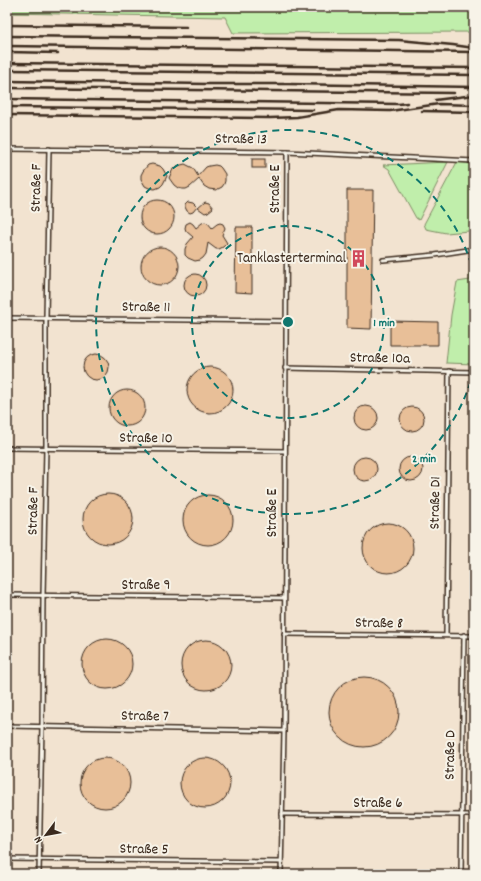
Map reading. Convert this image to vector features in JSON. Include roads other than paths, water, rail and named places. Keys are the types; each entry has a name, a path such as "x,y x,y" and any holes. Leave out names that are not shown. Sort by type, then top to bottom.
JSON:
{"lane":[{"name":"Straße 13","path":"7,149 287,152 474,161"},
{"name":"Straße F","path":"39,874 49,149"},
{"name":"Straße E","path":"281,874 284,731 287,152"},
{"path":"383,260 435,255 474,248"},
{"name":"Straße 11","path":"7,318 286,321"},
{"name":"Straße 10a","path":"286,368 474,372"},
{"name":"Straße D1","path":"446,635 449,371"},
{"name":"Straße 10","path":"7,448 285,451"},
{"name":"Straße 9","path":"7,596 284,598"},
{"name":"Straße 8","path":"284,634 474,636"},
{"name":"Straße D","path":"461,874 464,636"},
{"name":"Straße 7","path":"7,726 284,731"},
{"name":"Straße 6","path":"282,814 474,815"},
{"name":"Straße 5","path":"7,859 281,862"}],"railway":[{"path":"7,25 186,27"},
{"path":"7,36 399,40 474,48"},
{"path":"7,46 474,52"},
{"path":"7,52 58,53"},
{"path":"7,63 474,68"},
{"path":"7,70 474,75"},
{"path":"7,81 474,87"},
{"path":"7,88 454,93"},
{"path":"435,100 474,95"},
{"path":"7,99 407,103"},
{"path":"7,115 270,118 297,117 339,110 390,111 439,104 474,105"},
{"path":"7,107 313,110"},
{"path":"422,111 474,112"}],"place":[{"name":"Tanklasterterminal","path":"359,259"}]}
